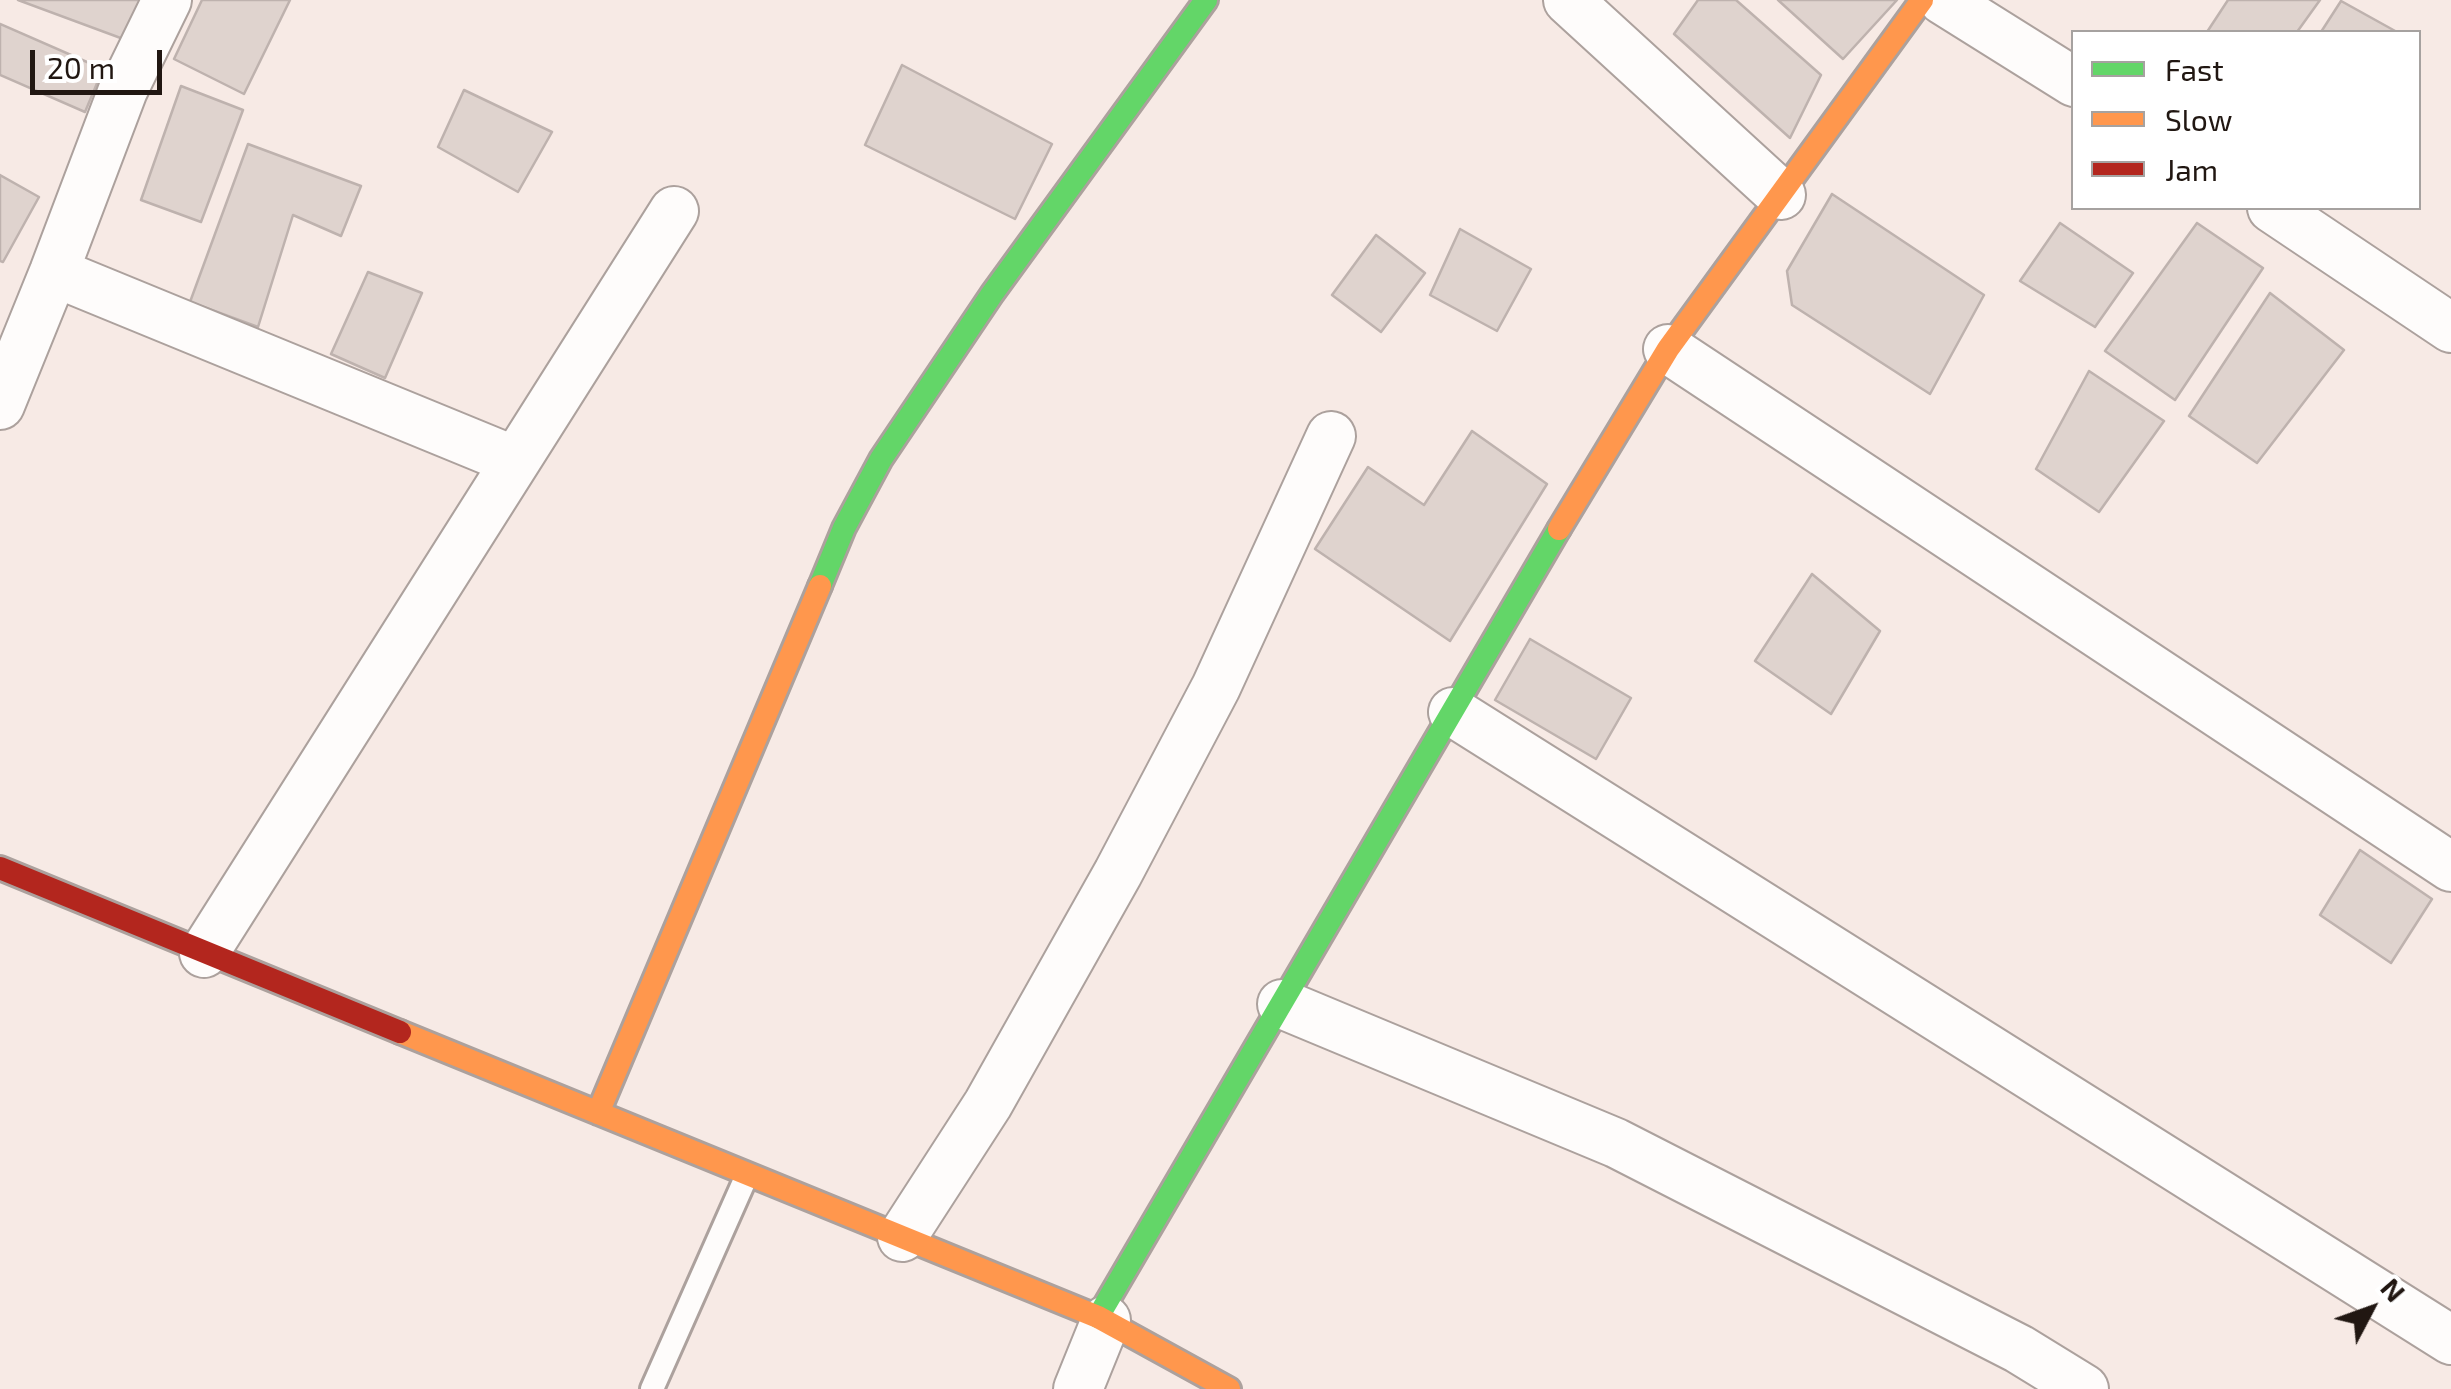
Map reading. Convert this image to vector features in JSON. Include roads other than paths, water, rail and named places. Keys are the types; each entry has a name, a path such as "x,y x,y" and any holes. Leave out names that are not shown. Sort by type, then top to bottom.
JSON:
{"street":[{"path":"0,406 123,90 168,0"},
{"path":"598,1112 844,528 881,459 992,294 1206,0"},
{"path":"1568,0 1781,195"},
{"path":"1078,1389 1102,1319 1593,472 1668,349 1922,0"},
{"path":"1943,0 2071,80"},
{"path":"2275,210 2451,328"},
{"path":"204,953 674,211"},
{"path":"54,272 514,461"},
{"path":"1668,349 2451,868"},
{"path":"902,1237 988,1104 1126,856 1216,687 1332,436"},
{"path":"1453,712 2451,1340"},
{"path":"0,868 1102,1319 1230,1389"},
{"path":"1282,1004 1616,1143 2019,1348 2084,1389"}],"lane":[{"path":"652,1389 747,1174"}]}
